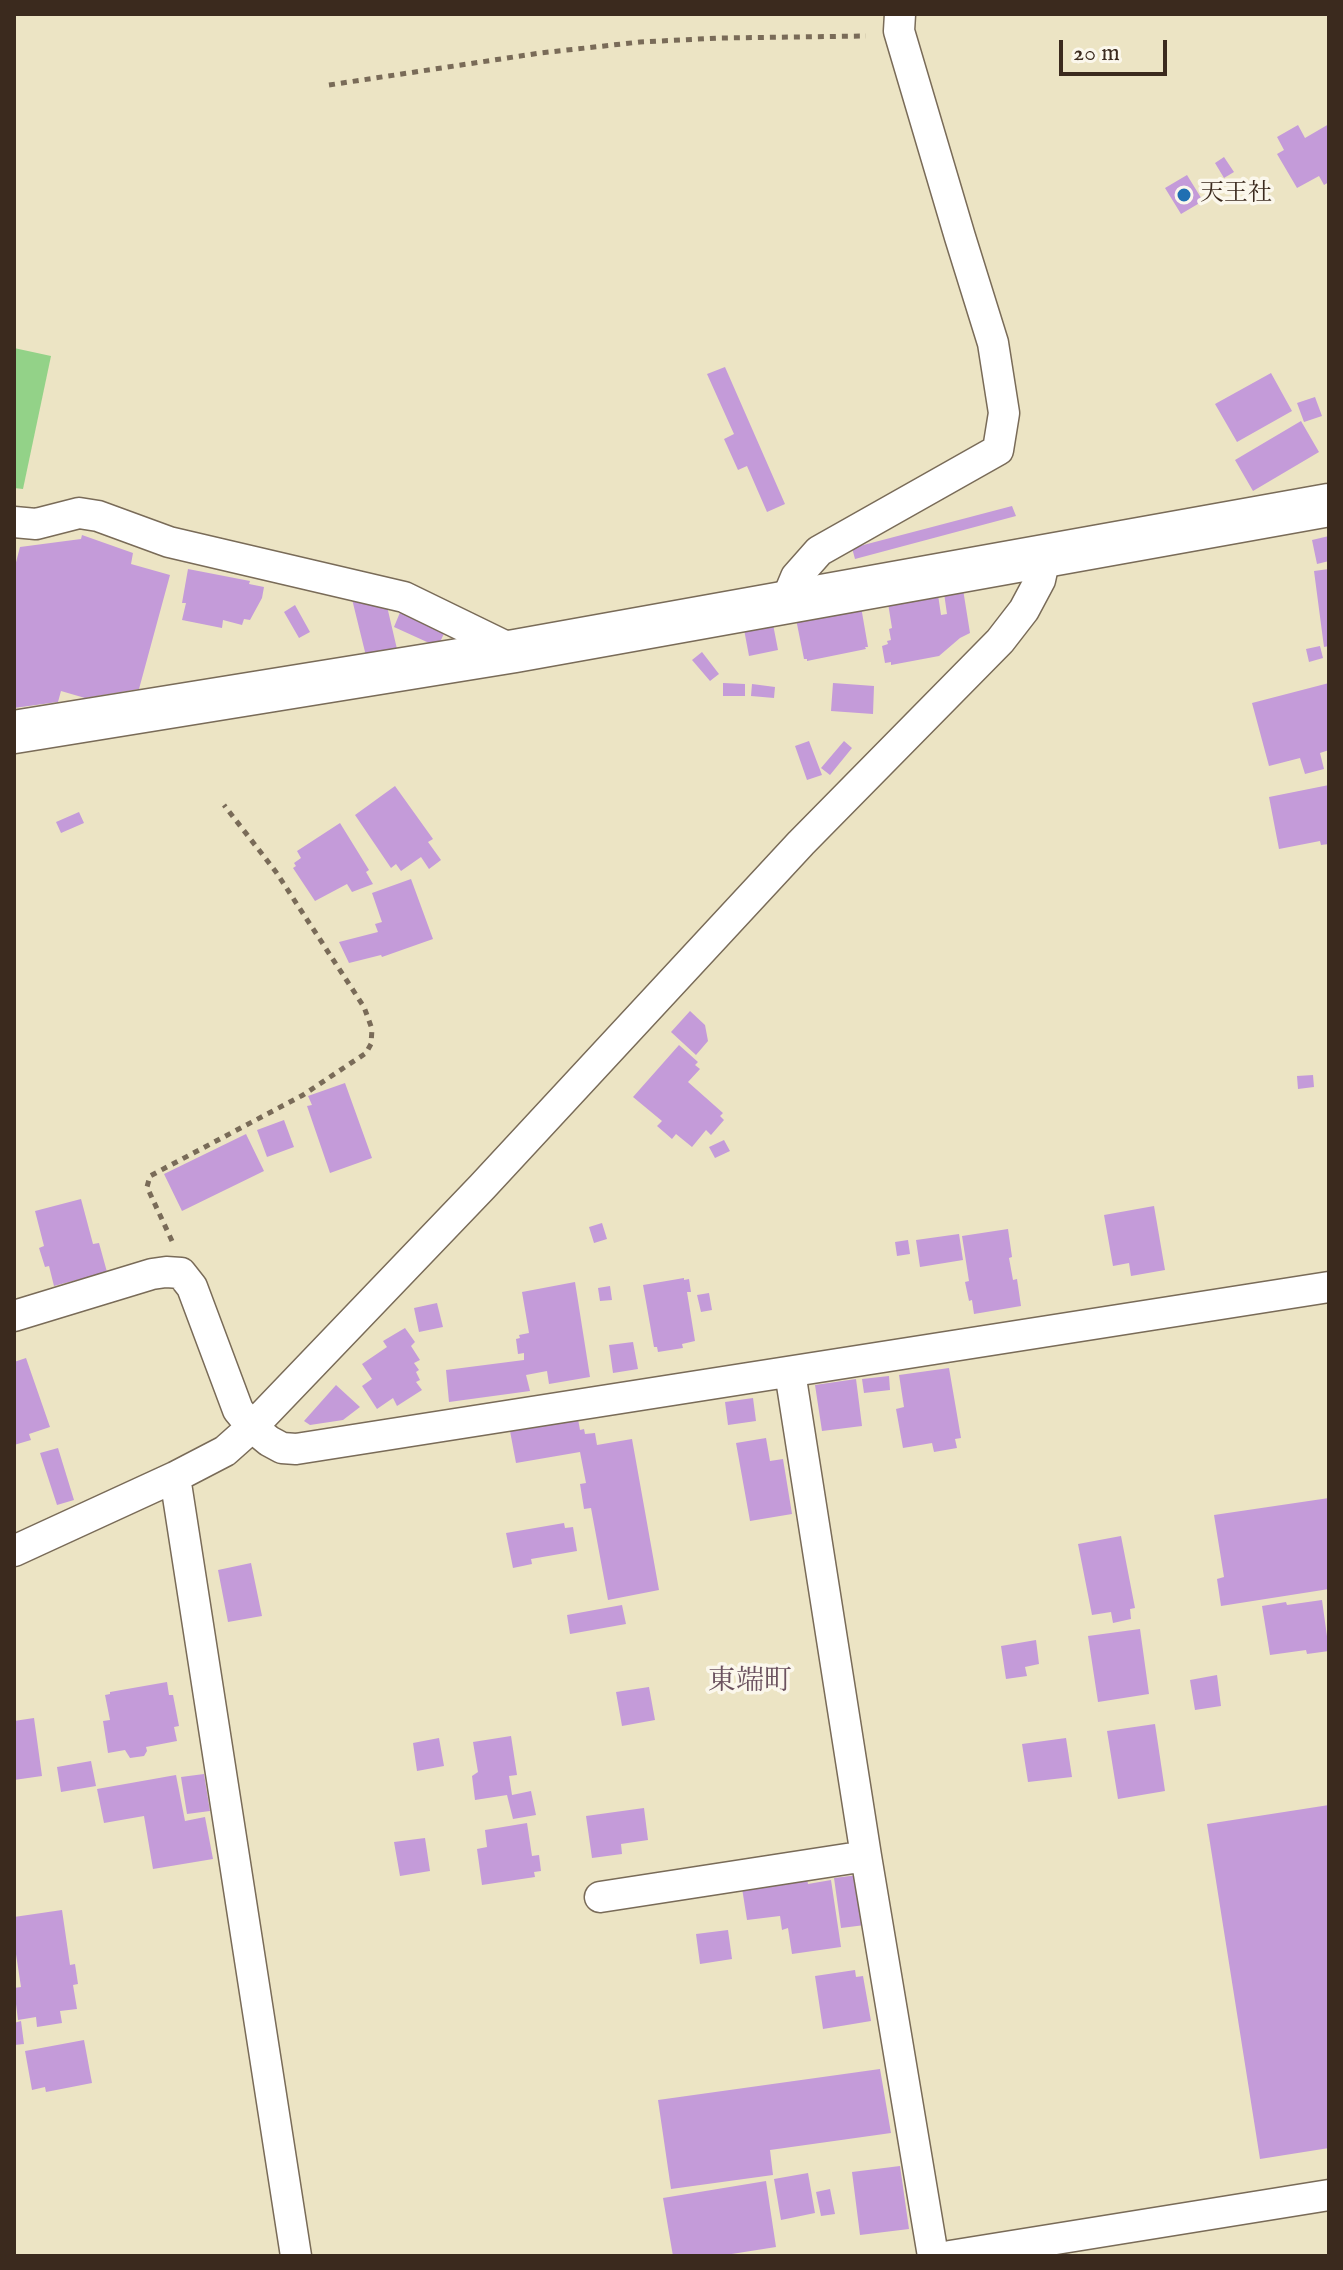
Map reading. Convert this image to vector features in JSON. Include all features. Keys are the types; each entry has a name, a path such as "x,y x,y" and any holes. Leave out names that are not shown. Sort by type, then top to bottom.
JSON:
{"street":[{"path":"794,600 791,589 796,577 819,551 998,450 1004,413 993,343 899,22"},
{"path":"14,732 515,651 1329,505"},
{"path":"14,522 36,524 79,513 98,516 169,542 404,597 515,651"},
{"path":"14,1551 225,1451 252,1427 482,1187 801,843 1000,641 1024,610 1040,580 1045,557"},
{"path":"14,1316 152,1274 181,1273 192,1287 238,1410 269,1441 282,1448 296,1449 1329,1287"},
{"path":"790,1372 933,2256"},
{"path":"175,1477 296,2256"},
{"path":"600,1897 866,1856"},
{"path":"950,2256 1329,2195"}],"path":[{"path":"329,85 540,53 640,42 873,35 899,22"},
{"path":"181,1273 178,1255 147,1187 150,1176 303,1095 366,1053 371,1044 372,1029 364,1007 276,872 224,805"}],"green space":[{"path":"14,348 51,356 23,489 14,488"}],"building":[{"path":"1329,124 1329,182 1324,185 1319,176 1297,188 1277,154 1284,150 1277,137 1298,125 1305,138"},
{"path":"1224,157 1234,172 1224,178 1215,163"},
{"name":"天王社","path":"1187,175 1203,201 1181,214 1165,188"},
{"path":"725,367 785,504 767,512 747,466 738,470 724,439 734,434 707,374"},
{"path":"1271,373 1292,411 1237,442 1215,404"},
{"path":"1315,397 1322,416 1304,422 1297,403"},
{"path":"1301,421 1319,452 1253,491 1235,460"},
{"path":"1012,506 1016,516 855,559 852,548"},
{"path":"82,535 133,553 131,564 170,575 139,689 85,698 61,691 58,702 14,708 14,570 20,547 81,539"},
{"path":"1329,536 1329,561 1317,564 1312,540"},
{"path":"188,569 250,581 249,584 264,587 262,598 250,620 244,619 242,625 223,620 222,628 182,620"},
{"path":"1329,569 1329,646 1324,647 1314,571"},
{"path":"962,583 970,633 939,656 891,665 891,662 885,663 882,646 891,640 889,629 892,628 887,597 937,588 941,615 947,614 943,586"},
{"path":"351,595 386,602 397,649 366,656"},
{"path":"860,601 868,647 807,661 804,659 795,614"},
{"path":"295,605 310,632 299,638 284,612"},
{"path":"401,610 445,631 438,647 394,627"},
{"path":"772,619 778,650 749,656 743,624"},
{"path":"1320,646 1323,658 1309,662 1306,649"},
{"path":"702,652 719,674 710,681 692,660"},
{"path":"723,683 745,684 745,696 723,696"},
{"path":"833,683 874,686 873,714 831,711"},
{"path":"1329,683 1329,750 1320,753 1324,769 1305,774 1300,758 1269,766 1252,703"},
{"path":"752,684 775,687 774,698 751,696"},
{"path":"809,741 822,775 807,780 795,746"},
{"path":"844,741 852,748 830,775 821,768"},
{"path":"1329,785 1329,844 1321,845 1320,841 1279,849 1269,797"},
{"path":"395,786 433,839 428,842 441,860 429,869 421,857 401,871 396,864 391,868 355,815"},
{"path":"79,812 84,823 61,833 56,822"},
{"path":"340,823 369,870 366,872 373,884 352,892 347,884 315,901 293,868 301,858 297,851"},
{"path":"411,879 433,939 382,957 349,963 339,942 378,932 375,924 382,922 372,893"},
{"path":"690,1011 705,1025 708,1041 696,1055 671,1032"},
{"path":"679,1045 698,1062 695,1065 700,1069 688,1082 723,1113 720,1116 724,1120 711,1135 706,1130 692,1147 676,1134 672,1139 657,1126 662,1121 633,1097"},
{"path":"1313,1075 1314,1087 1298,1089 1297,1076"},
{"path":"345,1083 372,1158 330,1173 307,1106 312,1105 308,1096"},
{"path":"284,1120 294,1147 267,1157 257,1130"},
{"path":"246,1134 264,1171 182,1211 164,1174"},
{"path":"724,1140 730,1151 715,1158 709,1147"},
{"path":"81,1199 93,1244 99,1243 107,1272 54,1286 49,1266 45,1267 39,1248 44,1246 35,1211"},
{"path":"1154,1206 1165,1270 1131,1276 1129,1263 1113,1266 1104,1215"},
{"path":"602,1223 607,1239 594,1243 589,1227"},
{"path":"1008,1229 1012,1257 1009,1258 1013,1280 1017,1279 1021,1306 974,1314 965,1282 969,1281 962,1236"},
{"path":"959,1234 963,1260 920,1267 916,1240"},
{"path":"908,1240 910,1254 897,1256 895,1242"},
{"path":"689,1279 691,1292 687,1292 695,1341 682,1344 683,1348 658,1352 654,1347 643,1285"},
{"path":"575,1282 590,1377 549,1384 547,1371 526,1375 530,1391 449,1402 446,1370 524,1360 524,1353 518,1354 516,1339 529,1333 522,1292"},
{"path":"610,1286 612,1300 600,1301 598,1288"},
{"path":"709,1293 712,1310 701,1312 697,1295"},
{"path":"437,1303 443,1327 419,1332 414,1308"},
{"path":"405,1328 415,1342 411,1346 420,1360 414,1363 419,1370 416,1372 420,1380 416,1382 422,1390 397,1406 393,1398 377,1409 362,1386 372,1379 362,1364 387,1347 383,1341"},
{"path":"633,1342 638,1369 613,1373 609,1345"},
{"path":"26,1358 50,1427 29,1434 31,1440 14,1445 14,1362"},
{"path":"949,1368 961,1438 955,1439 957,1448 934,1452 932,1443 903,1448 896,1409 904,1407 899,1375"},
{"path":"889,1376 890,1390 864,1393 862,1379"},
{"path":"856,1379 862,1426 822,1431 815,1385"},
{"path":"336,1385 360,1407 343,1420 310,1425 304,1421"},
{"path":"753,1398 756,1421 728,1425 725,1402"},
{"path":"578,1419 580,1430 584,1429 585,1434 595,1433 597,1445 632,1439 659,1590 608,1600 591,1508 584,1509 580,1484 586,1483 580,1452 516,1463 510,1431"},
{"path":"766,1438 770,1461 783,1459 792,1514 750,1521 736,1443"},
{"path":"58,1448 74,1500 57,1505 40,1453"},
{"path":"1329,1498 1329,1589 1221,1606 1217,1579 1224,1577 1214,1515"},
{"path":"564,1523 565,1528 573,1527 577,1551 531,1559 532,1564 513,1568 506,1533"},
{"path":"1121,1536 1135,1608 1130,1609 1131,1619 1113,1623 1111,1612 1092,1615 1078,1544"},
{"path":"251,1563 262,1616 228,1622 218,1570"},
{"path":"1322,1600 1329,1651 1307,1654 1306,1650 1270,1655 1262,1606"},
{"path":"622,1605 626,1624 570,1634 567,1615"},
{"path":"1140,1629 1149,1694 1098,1702 1088,1636"},
{"path":"1036,1640 1039,1664 1025,1667 1027,1676 1006,1679 1001,1646"},
{"path":"1217,1675 1221,1706 1195,1710 1190,1680"},
{"path":"167,1682 179,1726 174,1727 177,1741 146,1747 144,1756 130,1758 125,1750 108,1753 103,1721 110,1720 105,1695"},
{"path":"649,1687 655,1720 622,1726 616,1692"},
{"path":"34,1718 42,1776 14,1780 14,1721"},
{"path":"1155,1724 1165,1791 1118,1799 1107,1731"},
{"path":"511,1736 517,1775 509,1776 512,1795 531,1791 536,1815 513,1819 507,1795 475,1800 472,1776 478,1772 473,1742"},
{"path":"439,1738 444,1766 417,1771 413,1743"},
{"path":"1066,1738 1072,1777 1028,1782 1022,1744"},
{"path":"91,1761 96,1786 61,1792 57,1767"},
{"path":"204,1774 210,1811 187,1814 181,1777"},
{"path":"176,1775 185,1821 205,1817 213,1859 153,1869 144,1816 104,1823 97,1789"},
{"path":"1329,1805 1329,2148 1260,2159 1207,1824"},
{"path":"644,1808 648,1840 621,1844 622,1854 592,1858 586,1816"},
{"path":"527,1823 532,1856 539,1855 541,1871 534,1872 535,1877 482,1885 477,1849 487,1847 485,1830"},
{"path":"425,1838 430,1871 400,1876 394,1842"},
{"path":"858,1875 865,1925 841,1928 834,1878"},
{"path":"807,1879 808,1884 831,1880 841,1947 792,1954 788,1928 782,1930 780,1916 747,1920 742,1888"},
{"path":"62,1910 70,1965 75,1964 78,1984 73,1985 77,2009 60,2011 62,2023 37,2027 36,2017 18,2020 14,1988 21,1987 14,1917"},
{"path":"728,1930 732,1959 700,1964 696,1934"},
{"path":"855,1970 856,1977 863,1976 871,2021 823,2029 815,1976"},
{"path":"21,2021 24,2044 14,2045 14,2023"},
{"path":"84,2040 92,2083 46,2092 45,2087 32,2090 25,2051"},
{"path":"880,2069 891,2133 770,2150 773,2175 671,2189 658,2100"},
{"path":"900,2166 909,2229 860,2235 852,2172"},
{"path":"808,2173 815,2213 781,2220 774,2179"},
{"path":"766,2181 776,2247 719,2256 673,2256 663,2198"},
{"path":"830,2189 835,2214 821,2216 816,2192"}],"place":[{"name":"天王社","path":"1184,195"}],"district":[{"name":"東端町","path":"750,1683"}]}
